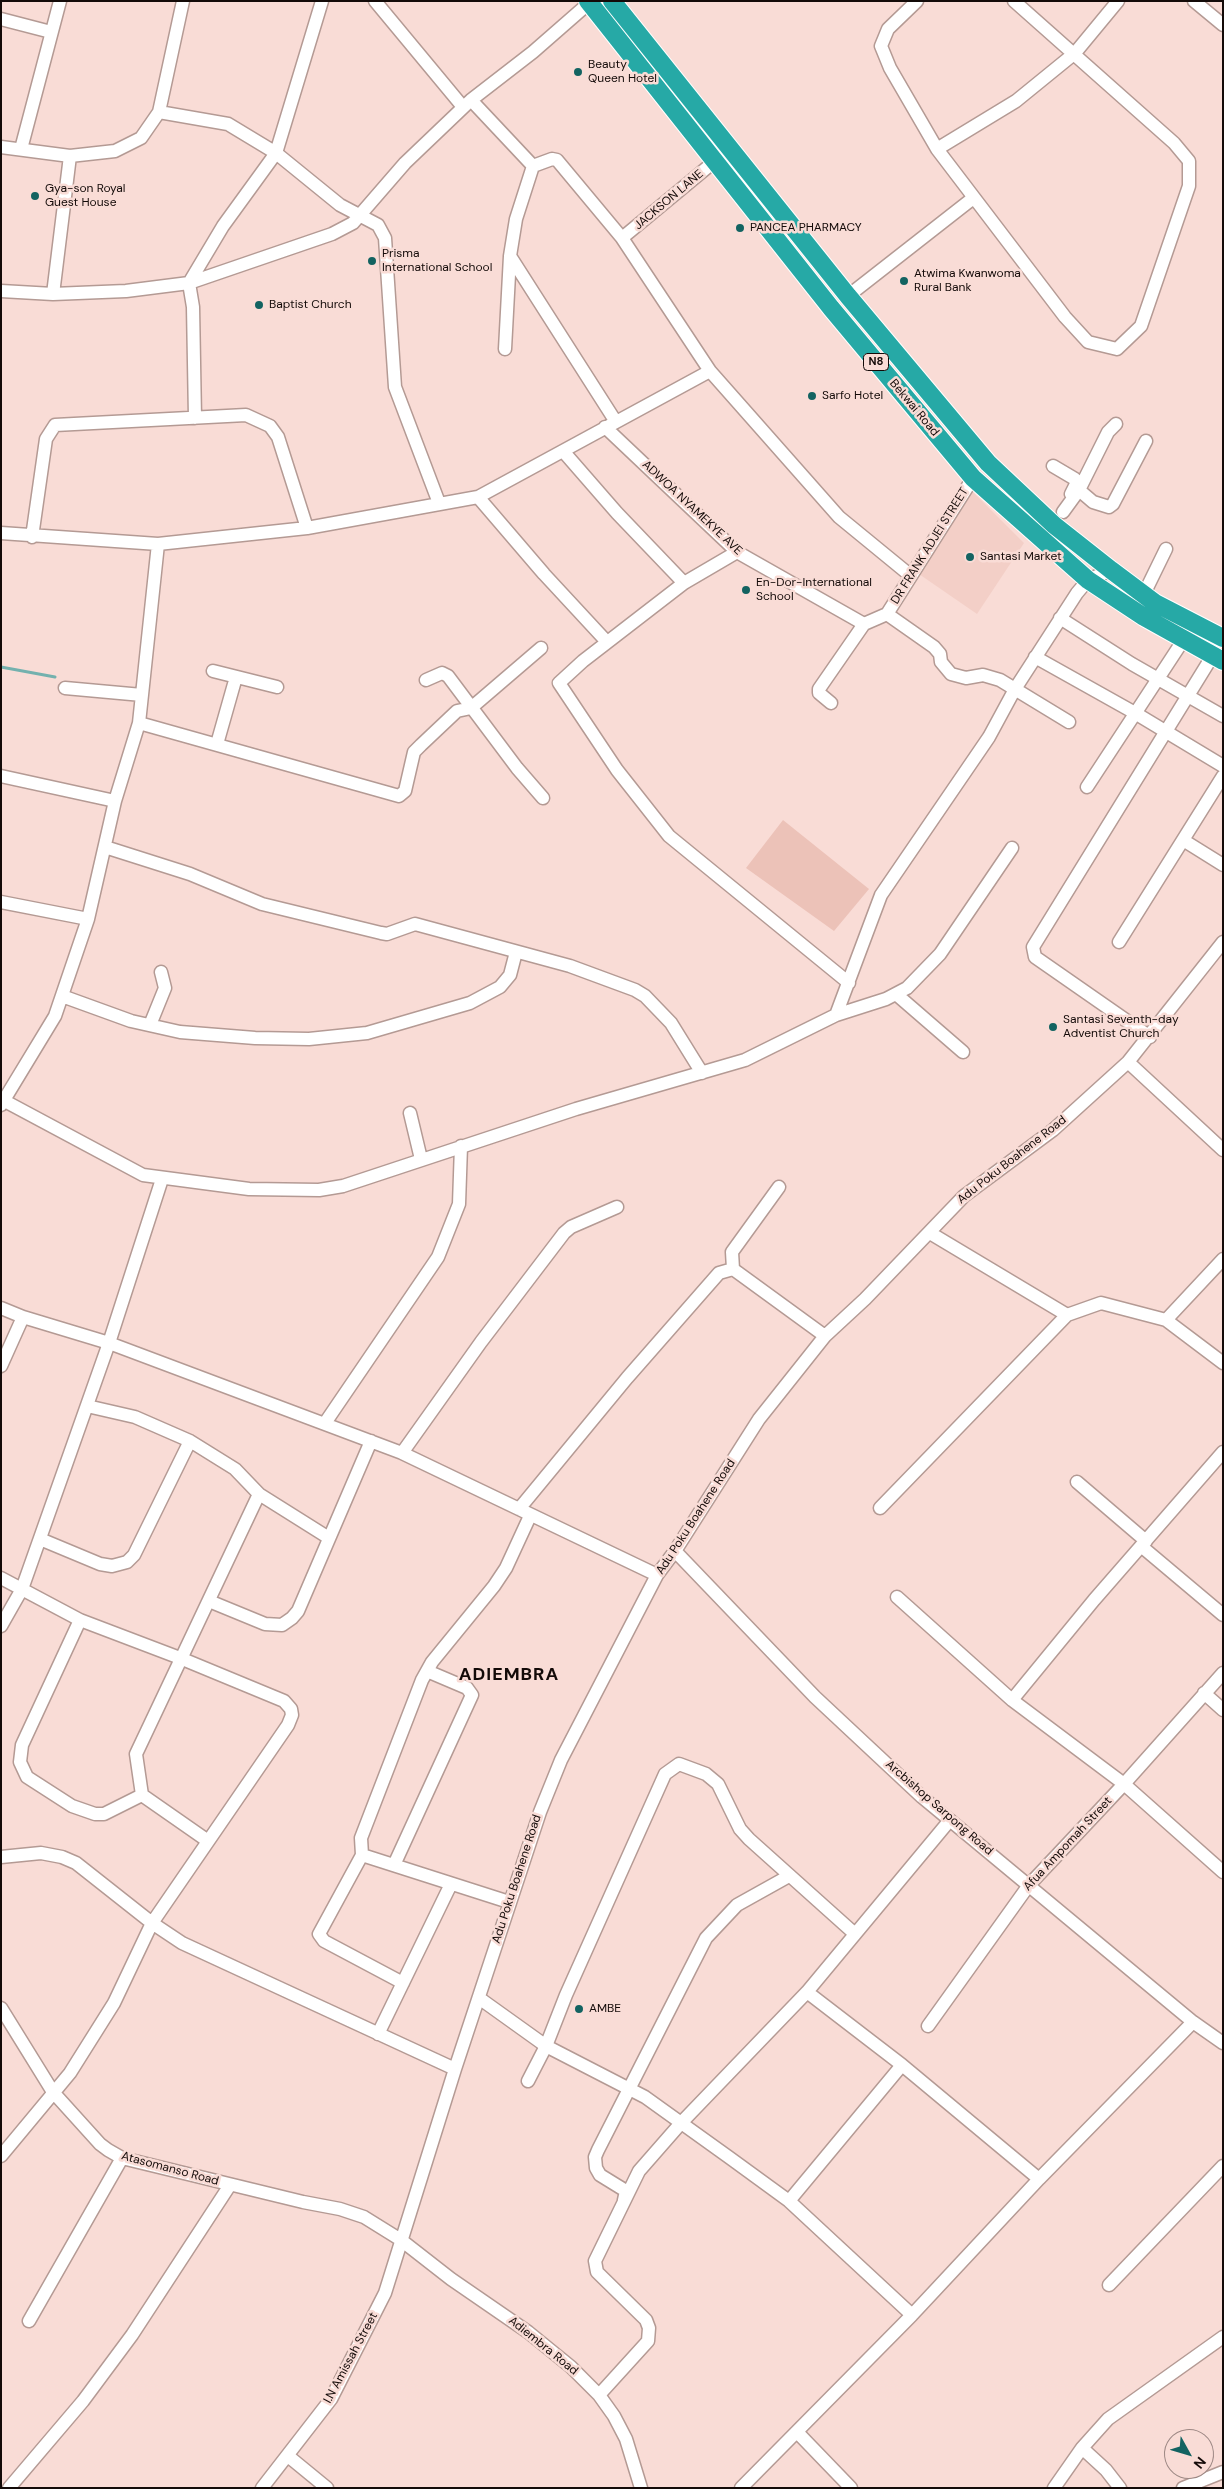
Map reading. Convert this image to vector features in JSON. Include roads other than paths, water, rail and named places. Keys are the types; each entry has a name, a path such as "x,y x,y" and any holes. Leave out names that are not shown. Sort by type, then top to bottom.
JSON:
{"highway":[{"name":"Bekwai Road","path":"612,1 848,296 988,464 1059,518 1111,570 1155,602 1223,638"},
{"name":"Bekwai Road","path":"589,2 831,308 974,478 1048,547 1088,580 1144,617 1218,658"}],"street":[{"path":"21,149 60,1"},
{"path":"1,147 70,156 115,152 141,138 159,112 183,1"},
{"path":"195,418 193,307 189,283 223,226 276,153 322,1"},
{"path":"375,1 467,104 533,166"},
{"path":"917,1 888,28 881,46 890,68 936,149 1065,317 1088,342 1117,349 1141,326 1189,186 1189,161 1174,142 1014,1"},
{"path":"936,149 1016,101 1075,53 1118,1"},
{"path":"1194,1 1223,25"},
{"path":"1,291 53,294 126,291 189,283 332,234 353,223 405,163 467,104 533,52 589,2"},
{"path":"1,19 51,32"},
{"path":"159,112 228,124 276,153 340,204 378,225 386,238 395,387 439,503"},
{"path":"53,294 70,156"},
{"path":"533,166 552,159 557,160 622,238 710,371 839,517 911,576"},
{"name":"JACKSON LANE","path":"622,238 715,161"},
{"path":"505,349 510,256 516,219 533,166"},
{"path":"848,296 972,198"},
{"name":"ADWOA NYAMEKYE AVE","path":"510,256 611,424 737,552 864,624"},
{"path":"1,533 32,537 158,544 307,528 478,497 710,371"},
{"path":"32,537 46,438 55,425 246,415 262,421 275,431 307,528"},
{"path":"1059,518 1079,490 1108,432 1116,424"},
{"path":"1079,490 1093,502 1109,507 1113,504 1146,441"},
{"path":"562,451 618,514 684,583"},
{"path":"1054,466 1075,479 1076,484 1059,518"},
{"name":"DR FRANK ADJEI STREET","path":"887,614 974,478"},
{"path":"478,497 544,574 607,642"},
{"path":"158,544 140,723 115,801 88,919 62,996 47,1032 2,1101 130,1170 162,1179 249,1189 319,1190 343,1186 576,1109 745,1060 836,1015 896,994 907,988 940,954 1012,848"},
{"path":"1144,594 1166,549"},
{"path":"737,552 684,583 607,642 558,683 617,770 669,836 849,983"},
{"path":"836,1015 881,896 989,737 1015,689 1060,618 1088,580 1111,570"},
{"path":"831,704 819,693 819,689 864,624 887,614 934,647 940,654 941,662 952,674 966,678 983,675 1000,680 1069,722"},
{"path":"1060,618 1157,679 1223,716"},
{"path":"1087,787 1184,639"},
{"path":"140,723 396,796 405,791 414,752 457,710 471,708 541,648"},
{"path":"1035,657 1135,713 1223,766"},
{"path":"1150,1037 1036,957 1032,947 1188,696 1218,658"},
{"path":"213,671 277,687"},
{"path":"426,680 442,673 445,674 517,768 543,798"},
{"path":"217,744 236,677"},
{"path":"65,688 142,696"},
{"path":"1,776 115,801"},
{"path":"1119,942 1223,776"},
{"path":"1183,840 1223,865"},
{"path":"105,847 190,874 262,904 381,934 387,934 415,924 570,966 635,990 645,996 671,1023 702,1073"},
{"path":"1,902 88,919"},
{"name":"Adu Poku Boahene Road","path":"401,2240 509,1902 540,1812 561,1760 657,1575 676,1551 759,1420 825,1336 930,1233 964,1196 1053,1130 1128,1062 1150,1037 1223,942"},
{"path":"62,996 150,1025 180,1032 256,1038 309,1039 367,1033 470,1003 500,987 510,975 516,952"},
{"path":"150,1025 164,988 161,972"},
{"path":"896,994 964,1052"},
{"path":"1128,1062 1223,1150"},
{"path":"410,1113 421,1160"},
{"path":"325,1422 438,1257 459,1204 461,1146"},
{"path":"1,1626 22,1589 109,1343 162,1179"},
{"path":"779,1187 732,1252 733,1268 825,1336"},
{"path":"402,1453 481,1342 564,1232 571,1227 617,1207"},
{"path":"930,1233 1067,1315"},
{"path":"1166,1320 1223,1259"},
{"path":"518,1509 627,1378 719,1273 733,1268"},
{"path":"880,1508 1067,1315 1101,1303 1166,1320 1223,1363"},
{"path":"1,1308 23,1317 109,1343 325,1422 402,1453 530,1516 657,1575"},
{"path":"1,1366 23,1317"},
{"path":"87,1406 136,1417 190,1441 235,1469 258,1494 329,1538"},
{"path":"40,1539 100,1564 112,1566 127,1562 134,1555 190,1441"},
{"path":"209,1601 265,1624 282,1625 298,1611 371,1441"},
{"path":"1012,1700 1143,1543 1223,1452"},
{"path":"1077,1482 1223,1615"},
{"path":"208,1841 142,1795 136,1754 258,1494"},
{"path":"403,1983 320,1938 321,1930 362,1855 361,1838 427,1671 506,1568 530,1516"},
{"name":"Arcbishop Sarpong Road","path":"676,1551 815,1697 950,1820 1193,2022 1223,2043"},
{"path":"1,1578 80,1620 180,1658 284,1701 291,1709 292,1715 288,1725 152,1923 114,2003 70,2073 1,2156"},
{"path":"897,1598 1012,1700 1124,1784 1223,1872"},
{"path":"80,1620 22,1745 20,1762 27,1776 72,1806 95,1814 104,1814 142,1795"},
{"path":"394,1865 472,1695 467,1688 427,1671"},
{"name":"Afua Ampomah Street","path":"928,2026 1029,1885 1124,1784 1223,1673"},
{"path":"1204,1694 1223,1710"},
{"path":"528,2081 546,2046 566,1995 665,1774 674,1766 679,1764 706,1774 718,1784 740,1828 789,1876 854,1934"},
{"path":"599,2395 648,2341 649,2328 646,2320 595,2268 596,2255 611,2230 639,2171 681,2123 807,1992 950,1820"},
{"path":"1,1857 41,1853 76,1862 152,1923 182,1944 455,2069"},
{"path":"362,1855 509,1902"},
{"path":"623,2202 626,2191 600,2175 595,2162 598,2150 706,1938 737,1905 789,1876"},
{"path":"378,2034 452,1884"},
{"path":"807,1992 902,2065 1039,2179"},
{"path":"478,1998 546,2046 630,2089 681,2123 789,2201 912,2315"},
{"name":"Atasomanso Road","path":"1,2008 53,2092 100,2144 122,2158 302,2202 340,2209 364,2217 401,2240"},
{"path":"741,2488 912,2315 1039,2179 1193,2022"},
{"path":"789,2201 902,2065"},
{"path":"29,2321 122,2158"},
{"path":"1110,2285 1223,2166"},
{"path":"9,2488 83,2401 132,2335 230,2185"},
{"name":"Adiembra Road","path":"401,2240 451,2279 528,2332 571,2367 599,2395 614,2416 626,2439 641,2488"},
{"name":"I.N Amissah Street","path":"262,2488 332,2399 385,2293 401,2240"},
{"path":"1054,2488 1082,2448 1118,2410 1223,2337"},
{"path":"797,2432 851,2488"},
{"path":"1082,2448 1106,2470 1120,2488"},
{"path":"288,2456 327,2488"},
{"path":"1183,2488 1223,2472"}],"waterway":[{"path":"1,667 55,677"}],"place":[{"name":"Beauty Queen Hotel","path":"578,72"},
{"name":"Gya-son Royal Guest House","path":"35,196"},
{"name":"PANCEA PHARMACY","path":"740,228"},
{"name":"Prisma International School","path":"372,261"},
{"name":"Atwima Kwanwoma Rural Bank","path":"904,281"},
{"name":"Baptist Church","path":"259,305"},
{"name":"Sarfo Hotel","path":"812,396"},
{"name":"Santasi Market","path":"970,557"},
{"name":"En-Dor-International School","path":"746,590"},
{"name":"Santasi Seventh-day Adventist Church","path":"1053,1027"},
{"name":"AMBE","path":"579,2009"}],"district":[{"name":"ADIEMBRA","path":"509,1675"}]}
